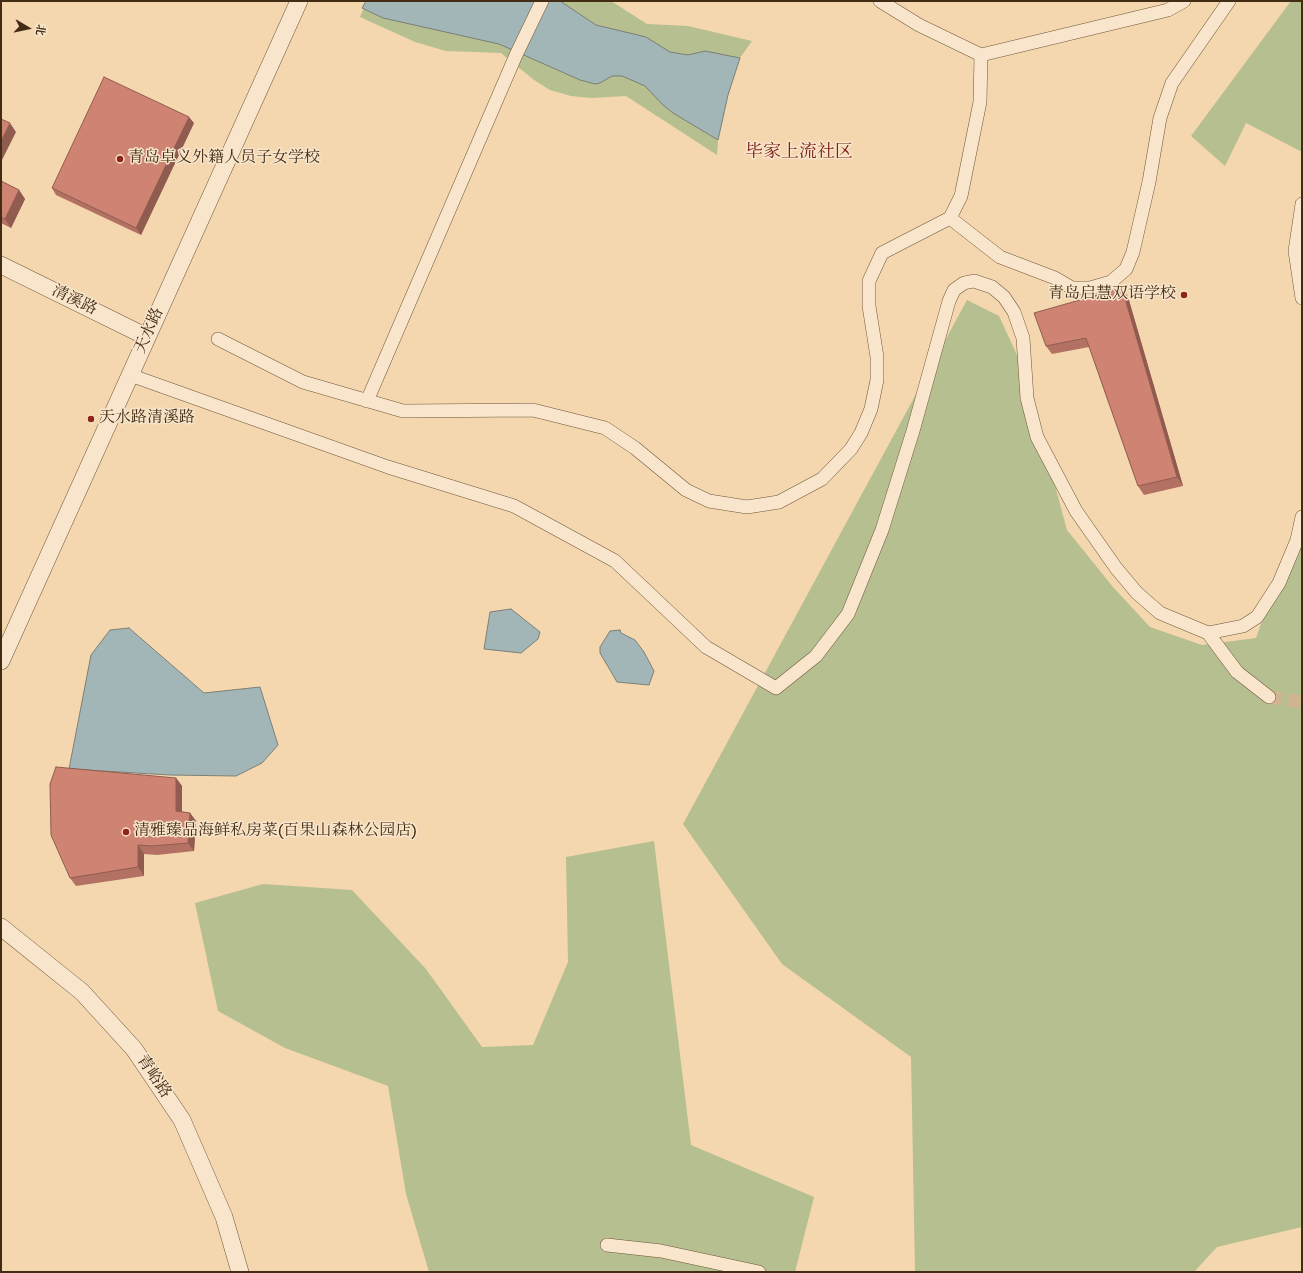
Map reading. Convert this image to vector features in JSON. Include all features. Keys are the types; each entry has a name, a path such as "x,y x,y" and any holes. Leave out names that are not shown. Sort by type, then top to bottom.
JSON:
{"street":[{"name":"天水路","path":"1,662 299,1"},
{"path":"367,401 516,55 542,1"},
{"path":"880,1 919,25 981,55 1168,10 1184,1"},
{"path":"950,218 1000,258 1055,278 1072,288 1090,288 1111,282 1126,269 1133,252 1149,182 1160,118 1172,83 1229,1"},
{"path":"218,339 302,382 403,411 533,410 605,428 635,448 686,490 709,501 747,507 779,502 822,479 851,449 864,427 871,409 877,380 877,357 869,306 869,281 882,253 950,218 962,196 980,102 981,55"},
{"path":"1302,204 1295,252 1302,298"},
{"name":"清溪路","path":"1,265 147,337"},
{"path":"130,375 388,467 514,506 615,561 706,647 776,688 816,656 848,614 882,530 913,431 949,301 954,290 964,283 974,281 992,287 1004,298 1014,312 1023,338 1027,398 1037,437 1076,511 1116,568 1137,593 1160,613 1208,633 1237,672 1268,697"},
{"path":"1208,633 1243,626 1257,617 1279,583 1297,540 1302,517"},
{"name":"青峪路","path":"1,927 82,992 134,1049 182,1120 224,1217 240,1272"},
{"path":"608,1245 661,1251 759,1272"}],"green space":[{"path":"367,1 611,1 647,24 688,26 752,41 740,58 728,95 718,140 717,155 626,96 591,98 571,96 550,90 534,80 501,53 446,51 415,42 360,17"},
{"path":"1291,1 1302,1 1302,152 1246,123 1225,166 1191,136"},
{"path":"967,300 999,316 1023,368 1067,530 1113,587 1150,627 1202,645 1256,638 1302,509 1302,1227 1217,1247 1194,1272 915,1272 911,1057 782,964 683,824"},
{"path":"654,841 691,1145 814,1197 795,1272 429,1272 406,1194 388,1086 285,1048 218,1011 195,903 263,884 352,890 426,969 482,1047 533,1045 568,962 566,857"}],"shaded area":[{"path":"366,1 560,1 596,25 646,37 670,52 688,55 705,51 740,58 728,95 718,140 673,113 645,86 622,76 612,76 600,83 595,84 580,80 499,44 383,18 362,8"},
{"path":"511,609 540,632 538,639 521,653 484,649 490,612"},
{"path":"129,628 204,693 260,687 278,745 262,763 236,776 170,775 69,769 91,655 110,630"},
{"path":"620,630 621,633 635,640 644,652 654,671 649,685 617,682 600,653 600,647 610,631"}],"building":[{"path":"104,77 189,117 136,228 52,188"},
{"path":"1,119 10,123 1,141"},
{"path":"1,181 19,190 5,219 1,217"},
{"path":"1122,288 1177,477 1138,486 1086,338 1046,346 1034,313"},
{"name":"清雅臻品海鲜私房菜(百果山森林公园店)","path":"56,767 176,778 176,811 190,813 188,843 151,846 138,845 138,867 70,878 51,835 50,784"}],"tunnel":[{"path":"1269,697 1302,702"}],"place":[{"name":"青岛卓义外籍人员子女学校","path":"120,159"},
{"name":"青岛启慧双语学校","path":"1184,295"},
{"name":"天水路清溪路","path":"91,419"},
{"name":"清雅臻品海鲜私房菜(百果山森林公园店)","path":"126,832"}],"district":[{"name":"毕家上流社区","path":"799,153"}]}
